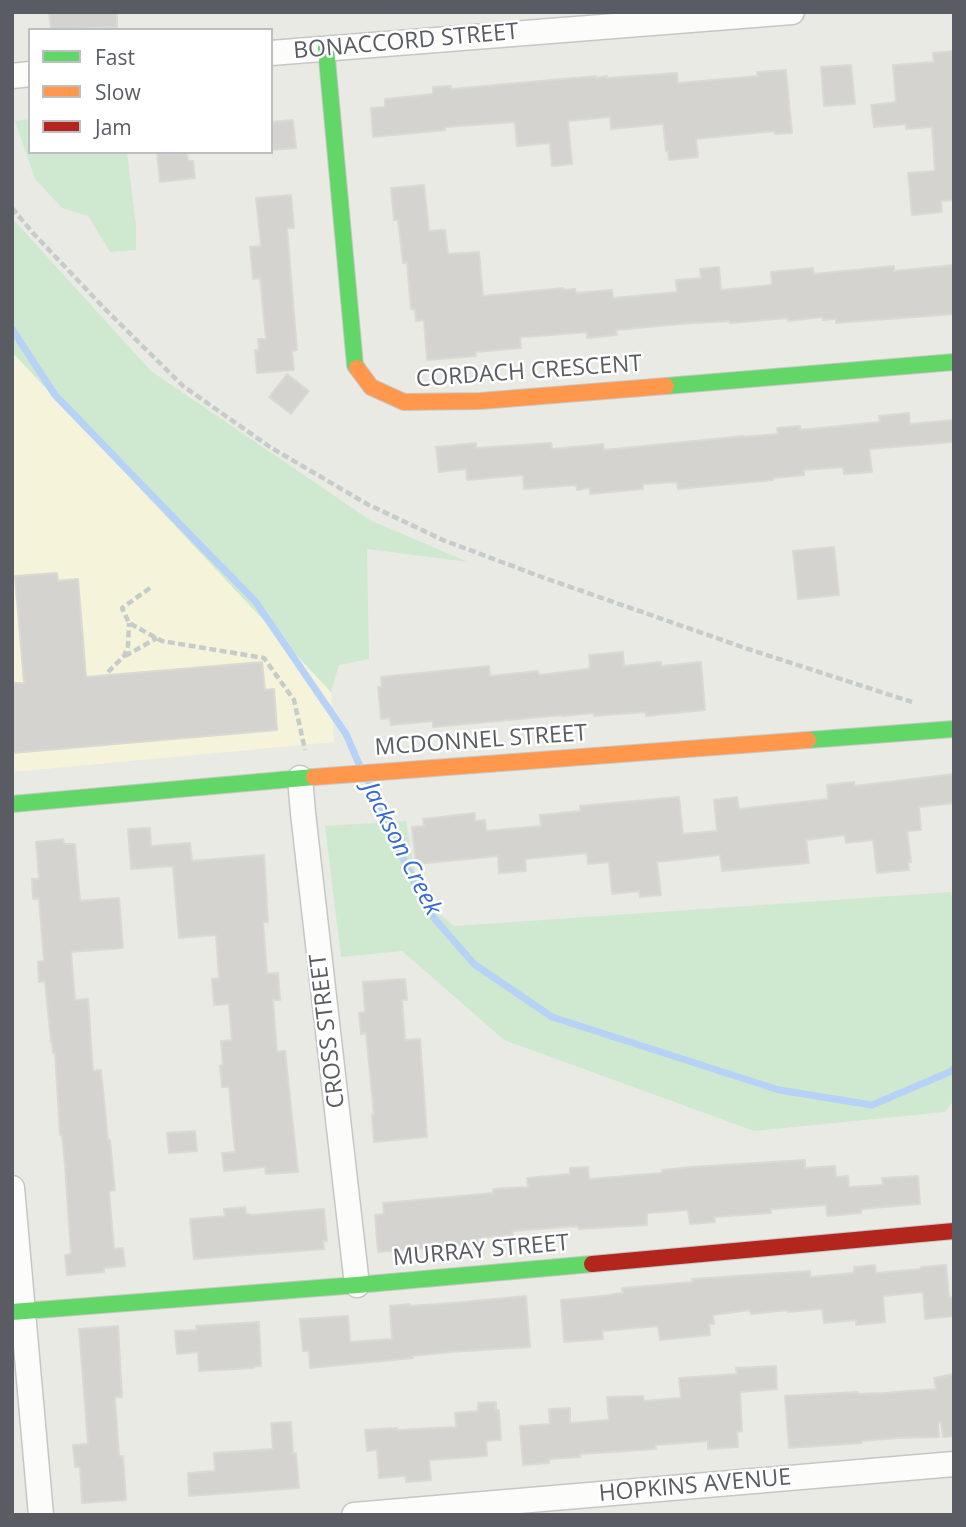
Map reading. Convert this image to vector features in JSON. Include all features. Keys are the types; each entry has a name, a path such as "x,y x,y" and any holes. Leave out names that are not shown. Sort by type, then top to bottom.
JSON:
{"street":[{"name":"BONACCORD STREET","path":"273,53 792,12"},
{"name":"CORDACH CRESCENT","path":"327,48 355,365 371,387 404,402 480,401 954,362"},
{"name":"MCDONNEL STREET","path":"12,804 303,766 327,776 954,729"},
{"name":"CROSS STREET","path":"303,766 303,813 357,1285"},
{"path":"12,1188 18,1312 41,1515"},
{"name":"MURRAY STREET","path":"18,1312 357,1285 954,1231"},
{"name":"HOPKINS AVENUE","path":"354,1515 954,1464"}],"path":[{"path":"12,208 105,309 183,386 270,447 367,504 443,540 539,576 748,649 915,703"},
{"path":"124,656 128,646 129,623 122,608 150,588"},
{"path":"129,623 162,641 264,658 294,700 303,766"},
{"path":"108,672 124,656 157,638"}],"shaded area":[{"path":"12,352 331,692 334,742 12,772"}],"green space":[{"path":"28,119 28,154 127,154 136,225 136,250 110,252 88,216 62,208 35,179 15,121"},
{"path":"12,218 151,371 370,520 468,562 367,549 369,659 339,665 331,692 12,352"},
{"path":"406,821 416,879 436,911 454,926 951,892 954,907 954,1100 945,1112 754,1131 504,1040 402,951 341,957 325,826"}],"building":[{"path":"49,12 117,12 117,27 51,28"},
{"path":"954,51 954,200 941,201 942,212 912,215 908,173 935,171 932,127 906,129 906,124 874,127 871,105 896,102 893,65 934,62 933,53"},
{"path":"851,65 855,104 824,106 821,67"},
{"path":"786,70 792,133 775,134 774,131 696,139 698,157 669,160 663,124 611,129 610,117 568,121 572,164 552,166 550,143 517,146 515,122 445,127 445,130 373,137 371,108 385,107 385,99 433,94 433,87 451,86 451,89 596,76 607,78 677,73 678,83 758,76 757,72"},
{"path":"293,120 296,148 273,150 273,122"},
{"path":"157,154 187,154 188,161 193,161 195,178 160,182"},
{"path":"424,185 429,231 445,230 448,254 479,252 483,296 563,288 575,289 576,293 612,290 613,298 677,292 676,280 701,278 700,269 719,267 721,290 772,285 771,272 813,268 814,274 894,266 894,271 954,265 954,314 836,323 836,319 823,320 822,317 788,321 788,318 729,321 616,330 617,335 587,338 587,332 520,337 521,348 475,352 476,356 427,360 424,320 416,321 415,309 411,309 407,262 403,263 391,188"},
{"path":"291,195 294,228 287,228 297,350 292,351 294,370 257,373 255,350 259,350 258,339 266,339 260,278 253,279 250,247 261,246 256,198"},
{"path":"287,374 309,391 291,414 269,397"},
{"path":"909,413 910,424 954,420 954,442 869,449 872,472 844,474 843,467 804,470 804,475 773,480 678,489 677,482 643,484 643,489 590,494 590,488 577,490 576,485 524,489 523,475 467,480 466,469 439,472 436,447 476,443 476,448 551,443 552,449 603,444 604,450 778,434 777,428 800,426 800,430 880,422 879,416"},
{"path":"834,547 839,595 798,599 793,551"},
{"path":"57,573 58,581 78,579 86,677 262,662 265,690 274,689 277,730 12,753 12,683 24,683 15,576"},
{"path":"623,652 624,666 701,662 705,710 646,716 646,712 594,716 594,713 562,715 433,727 433,721 391,725 390,718 381,719 378,687 382,687 381,677 489,666 490,676 538,671 539,675 588,669 589,655"},
{"path":"954,774 954,803 919,807 921,830 907,831 911,862 908,862 909,870 877,873 873,840 846,843 845,835 806,840 809,863 722,871 720,855 657,862 661,895 640,897 639,891 612,894 609,862 588,864 587,853 525,859 526,871 499,873 498,856 416,864 412,827 424,826 423,819 475,813 475,821 485,820 486,831 541,826 540,815 581,811 580,806 679,797 683,834 717,831 714,800 737,797 739,809 828,799 827,785 854,782 854,786"},
{"path":"150,828 151,846 190,843 192,861 264,855 268,922 263,922 267,974 278,973 280,1000 273,1000 277,1052 285,1051 298,1172 266,1174 265,1167 224,1171 222,1153 235,1152 229,1087 222,1087 221,1041 232,1040 229,1004 214,1005 212,979 219,978 216,935 179,938 173,866 131,869 128,829"},
{"path":"63,839 64,844 75,844 80,901 119,898 123,948 71,952 75,1000 88,999 93,1071 101,1070 115,1190 109,1191 114,1249 123,1248 125,1266 104,1268 104,1272 67,1275 65,1255 71,1253 65,1165 60,1135 55,1053 51,1042 45,981 39,982 38,962 44,961 39,899 33,899 32,879 39,879 36,842"},
{"path":"405,979 407,1000 402,1000 405,1040 420,1039 427,1137 374,1142 366,1033 361,1034 359,1013 365,1012 363,982"},
{"path":"195,1131 197,1151 169,1153 167,1133"},
{"path":"805,1160 805,1168 835,1166 836,1177 848,1176 849,1187 883,1185 882,1178 918,1176 920,1204 861,1209 861,1213 827,1216 826,1205 771,1209 771,1213 714,1217 715,1222 690,1224 688,1210 647,1213 647,1225 512,1231 513,1235 478,1238 478,1244 378,1252 375,1215 384,1214 383,1203 493,1193 493,1189 528,1187 527,1178 570,1174 570,1168 588,1167 589,1179 662,1173 662,1170 692,1167"},
{"path":"245,1207 246,1214 252,1215 324,1209 327,1241 323,1241 324,1249 194,1259 190,1219 225,1216 224,1209"},
{"path":"875,1265 876,1273 946,1265 949,1298 954,1297 954,1316 925,1319 923,1292 883,1296 885,1322 856,1325 856,1320 824,1323 822,1309 751,1314 750,1310 713,1315 714,1324 709,1324 710,1335 660,1340 658,1326 602,1331 603,1339 564,1342 561,1300 623,1293 622,1288 693,1282 692,1279 810,1271 810,1277 854,1273 854,1267"},
{"path":"526,1296 530,1347 451,1352 310,1368 309,1351 303,1351 300,1319 348,1316 350,1342 392,1339 390,1306"},
{"path":"259,1322 261,1366 199,1371 198,1352 177,1354 175,1331 197,1330 196,1326"},
{"path":"118,1326 122,1397 115,1397 119,1456 123,1456 126,1500 82,1503 80,1467 75,1467 73,1445 88,1444 79,1329"},
{"path":"776,1366 777,1389 740,1392 742,1431 737,1432 738,1447 708,1449 708,1441 655,1445 656,1449 580,1454 580,1457 549,1459 549,1463 523,1465 520,1426 550,1424 549,1409 570,1408 570,1423 609,1420 607,1397 643,1396 644,1401 681,1398 679,1378 737,1374 736,1368"},
{"path":"954,1374 954,1436 943,1437 941,1422 938,1423 939,1437 789,1448 785,1396 936,1389 934,1378"},
{"path":"496,1402 501,1440 486,1441 487,1456 429,1460 431,1480 406,1482 406,1476 379,1478 377,1450 367,1451 365,1430 456,1427 455,1413 478,1411 478,1403"},
{"path":"291,1422 299,1488 189,1496 188,1473 215,1471 214,1453 273,1449 271,1423"}],"waterway":[{"name":"Jackson Creek","path":"12,329 55,395 255,601 346,734 359,764"},
{"name":"Jackson Creek","path":"369,784 427,910 474,964 552,1017 779,1090 872,1105 954,1068"}],"traffic: fast":[{"path":"326,48 357,368"},
{"path":"666,386 954,362"},
{"path":"808,740 954,729"},
{"path":"12,804 314,777"},
{"path":"12,1312 592,1264"}],"traffic: slow":[{"path":"357,368 371,387 404,402 480,401 666,386"},
{"path":"314,777 808,740"}],"traffic: jam":[{"path":"592,1264 954,1231"}]}
